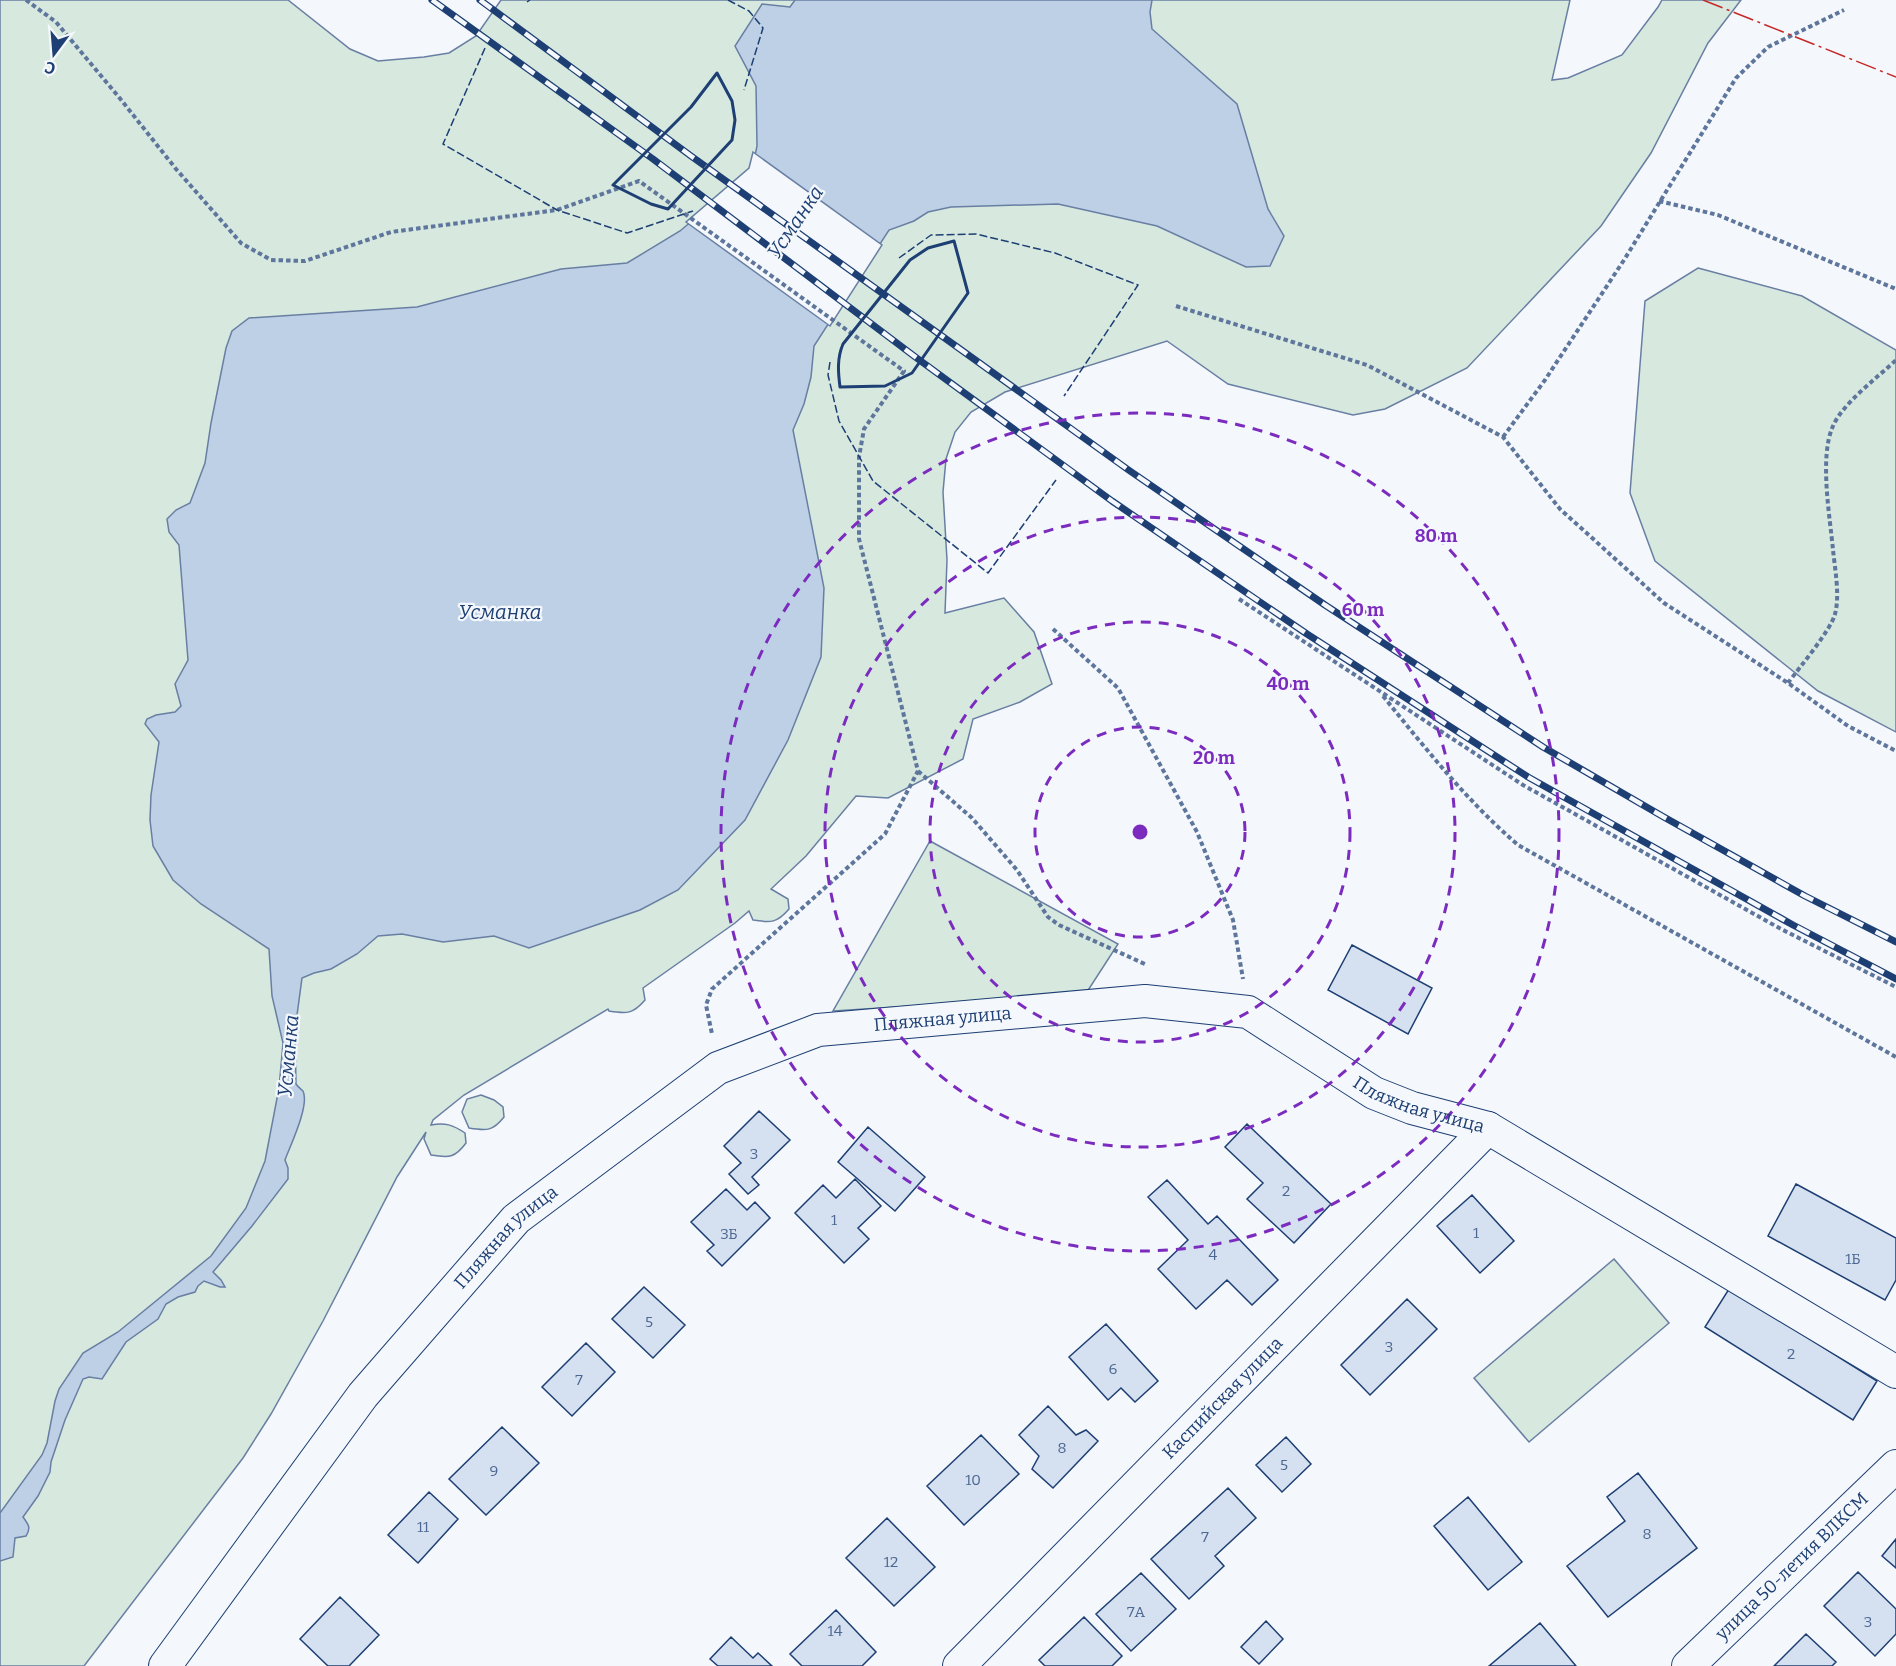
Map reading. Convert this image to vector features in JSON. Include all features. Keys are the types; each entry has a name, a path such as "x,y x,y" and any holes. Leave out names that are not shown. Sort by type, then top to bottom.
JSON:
{"street":[{"name":"Пляжная улица","path":"165,1666 363,1395 516,1219 718,1068 818,1030 1145,1000 1248,1012 1374,1093 1412,1108 1488,1128 1896,1372"},
{"name":"Каспийская улица","path":"959,1666 1488,1128"},
{"name":"улица 50-летия ВЛКСМ","path":"1688,1666 1896,1466"}],"path":[{"path":"26,0 56,22 176,169 241,243 271,260 305,261 391,231 557,210 639,181 904,371 864,429 859,458 859,539 918,771 972,818 1017,870 1048,917 1059,925 1154,968"},
{"path":"1503,437 1552,370 1624,260 1736,78 1768,47 1844,10"},
{"path":"1659,201 1718,215 1896,288"},
{"path":"1176,306 1367,365 1503,437 1560,508 1664,603 1788,682 1848,726 1896,751"},
{"path":"1788,682 1820,640 1835,615 1837,584 1827,470 1827,453 1833,426 1849,403 1896,360"},
{"path":"1239,599 1523,785 1781,928 1896,987"},
{"path":"1053,629 1118,688 1197,832 1233,920 1248,1012"},
{"path":"1381,693 1450,778 1489,821 1518,846 1896,1057"},
{"path":"718,1068 706,1005 712,989 885,834 918,771"}],"shaded area":[{"path":"0,0 288,0 350,49 378,61 449,53 476,36 501,0 1570,0 1552,80 1568,78 1622,55 1662,0 1741,0 1708,43 1651,153 1601,226 1467,368 1385,409 1353,415 1228,384 1167,341 1005,392 971,412 955,432 946,459 943,492 947,560 945,613 1004,598 1034,632 1052,684 1020,702 973,719 963,759 888,798 856,796 806,856 771,889 788,899 789,909 781,917 769,922 753,920 749,911 643,988 645,1000 637,1008 625,1013 608,1009 464,1095 433,1120 431,1125 449,1125 465,1133 466,1143 451,1156 431,1155 424,1139 426,1132 397,1177 323,1321 271,1414 243,1458 84,1666 0,1666"},
{"path":"1698,268 1802,296 1896,350 1896,732 1818,691 1655,561 1630,493 1645,301"},
{"path":"930,841 1118,944 1085,995 833,1011"},
{"path":"481,1095 494,1100 503,1107 504,1117 489,1129 469,1128 462,1112 467,1099"},
{"path":"1614,1259 1669,1323 1529,1442 1474,1378"}],"water":[{"name":"Усманка","path":"795,0 1152,0 1150,12 1152,29 1237,104 1268,209 1284,236 1270,266 1246,267 1157,226 1058,204 951,207 928,212 914,221 889,230 814,346 811,377 804,404 793,430 824,588 821,657 788,740 745,820 678,890 640,910 529,948 494,936 443,942 402,934 378,936 357,954 331,969 302,978 295,1030 296,1084 303,1091 304,1106 285,1160 288,1179 213,1272 225,1287 204,1281 195,1292 178,1297 166,1304 158,1319 126,1342 102,1379 89,1377 83,1379 65,1420 51,1462 50,1472 38,1496 23,1517 29,1526 28,1533 26,1536 15,1538 13,1557 0,1561 0,1513 42,1455 47,1443 59,1389 83,1353 118,1332 211,1256 246,1208 265,1161 279,1088 283,1043 272,996 269,949 201,904 173,880 153,846 150,820 151,795 159,742 145,724 147,719 175,712 181,706 175,684 188,660 179,545 169,532 167,519 176,510 190,503 205,463 226,348 232,331 249,318 417,307 561,269 627,263 680,231 752,170 757,146 756,86 735,46 762,4 790,7"}],"pier":[{"path":"753,152 882,245 830,326 686,222 749,168"}],"building":[{"path":"1352,945 1432,988 1408,1034 1328,990"},
{"path":"759,1111 790,1140 752,1177 759,1185 748,1194 729,1174 741,1163 724,1146"},
{"path":"1247,1124 1331,1204 1294,1243 1247,1199 1263,1183 1225,1147"},
{"path":"868,1127 925,1177 895,1211 838,1162"},
{"path":"855,1179 881,1206 858,1228 869,1239 844,1263 795,1213 823,1185 836,1198"},
{"path":"1167,1180 1208,1224 1217,1216 1278,1280 1252,1305 1227,1280 1196,1309 1158,1269 1188,1240 1148,1197"},
{"path":"1796,1184 1896,1238 1896,1280 1885,1300 1768,1236"},
{"path":"726,1189 747,1210 755,1202 770,1218 722,1266 707,1251 714,1245 691,1222"},
{"path":"1472,1195 1514,1241 1480,1273 1437,1226"},
{"path":"644,1287 685,1325 653,1358 612,1319"},
{"path":"1729,1289 1877,1381 1853,1420 1705,1327"},
{"path":"1407,1299 1437,1329 1370,1395 1341,1365"},
{"path":"1106,1324 1158,1381 1135,1402 1121,1388 1108,1400 1069,1357"},
{"path":"586,1343 615,1372 572,1416 542,1387"},
{"path":"1048,1406 1076,1435 1086,1430 1098,1441 1053,1488 1032,1469 1039,1456 1019,1435"},
{"path":"502,1427 539,1463 486,1515 449,1479"},
{"path":"981,1435 1019,1474 964,1525 927,1486"},
{"path":"1286,1437 1311,1464 1282,1492 1256,1465"},
{"path":"1638,1473 1697,1548 1608,1617 1567,1566 1625,1521 1607,1497"},
{"path":"1228,1488 1256,1518 1215,1556 1224,1566 1189,1599 1151,1559"},
{"path":"429,1492 458,1519 418,1563 388,1535"},
{"path":"1468,1497 1522,1562 1488,1590 1434,1526"},
{"path":"887,1518 935,1567 894,1606 846,1558"},
{"path":"1896,1539 1896,1568 1882,1556"},
{"path":"1858,1572 1896,1609 1896,1634 1875,1656 1824,1606"},
{"path":"1141,1573 1176,1609 1131,1651 1096,1614"},
{"path":"340,1597 379,1635 349,1666 328,1666 300,1639"},
{"path":"836,1610 876,1652 862,1666 802,1666 790,1654"},
{"path":"1084,1617 1122,1656 1112,1666 1045,1666 1039,1660"},
{"path":"1266,1621 1283,1639 1259,1664 1241,1647"},
{"path":"1540,1623 1576,1666 1489,1666"},
{"path":"1806,1634 1836,1662 1832,1666 1774,1666"},
{"path":"731,1637 753,1658 758,1653 772,1666 718,1666 710,1659"}],"railway":[{"path":"432,0 653,159 918,359 1112,501 1307,634 1528,777 1793,925 1896,979"},
{"path":"480,0 691,156 1130,471 1325,605 1543,747 1805,896 1896,942"}],"fence":[{"path":"728,0 749,11 763,28 744,90"},
{"path":"485,48 443,144 557,210 627,233 693,211"},
{"path":"899,258 931,235 976,234 1055,253 1138,285 1064,396"},
{"path":"830,362 828,375 839,421 873,481 988,573 1056,480"}],"wall":[{"path":"717,73 732,101 735,120 732,140 668,209 651,204 613,185 691,107 717,73"},
{"path":"954,241 968,293 912,373 885,386 840,387 838,365 843,344 910,260 928,248 954,241"}],"power":[{"path":"1703,0 1896,77"}]}
